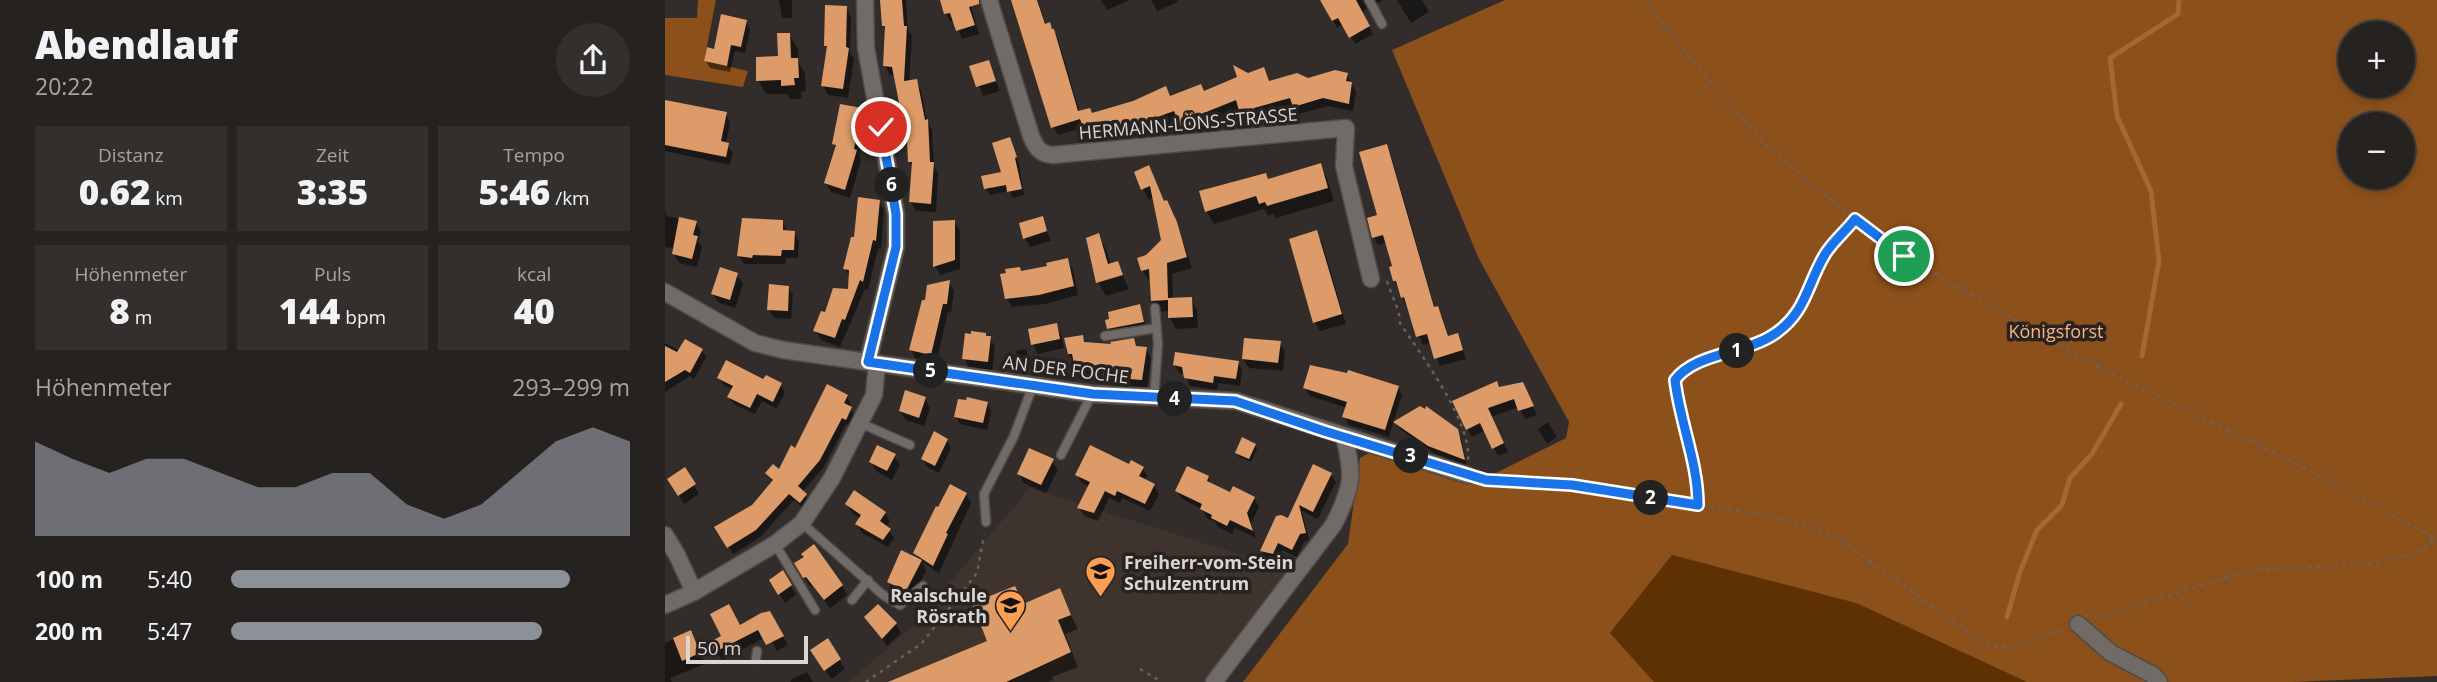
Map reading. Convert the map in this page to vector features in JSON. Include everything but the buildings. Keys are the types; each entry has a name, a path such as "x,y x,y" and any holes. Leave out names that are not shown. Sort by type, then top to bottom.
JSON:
{"street":[{"path":"665,605 694,592 775,544 802,523 832,478 874,395 873,363 896,247 896,214 866,48 865,0"},
{"name":"HERMANN-LÖNS-STRASSE","path":"989,0 1035,146 1042,154 1346,128 1344,166 1371,279"},
{"name":"AN DER FOCHE","path":"665,292 755,343 783,350 1093,394 1235,401 1467,475"},
{"path":"1214,682 1334,524 1347,496 1352,469 1344,436"},
{"path":"665,535 694,592"},
{"path":"2078,624 2111,653 2153,675 2159,682"}],"lane":[{"path":"1369,0 1382,24"},
{"path":"1154,398 1158,344 1155,308"},
{"path":"1105,335 1157,328"},
{"path":"986,522 984,494 1014,436 1034,385"},
{"path":"1061,455 1093,394"},
{"path":"860,423 910,445"},
{"path":"802,523 884,594 901,605 923,586"},
{"path":"775,544 815,610"},
{"path":"852,600 868,580"}],"path":[{"path":"1647,0 1669,33 1766,145 1904,256 2104,370 2303,467 2435,538 2437,544"},
{"path":"1698,505 1698,483 1675,380 1681,373 1700,362 1754,345 1777,333 1803,305 1824,255 1855,219"},
{"path":"1371,279 1387,281 1400,313 1400,323 1448,401 1467,442 1467,475 1486,480 1572,485 1803,524 1834,535 1973,636 1993,647 2024,645 2078,624 2249,570 2371,564 2415,553 2435,538"},
{"path":"866,682 922,643 977,573 986,522"},
{"path":"1140,669 1162,682"}],"shaded area":[{"name":"Freiherr-vom-Stein Schulzentrum","path":"1030,488 1288,570 1206,682 848,682 910,629"},
{"path":"1672,555 1856,603 2027,682 1654,682 1610,633"}],"green space":[{"path":"698,0 716,0 704,61 748,71 743,87 665,75 665,18 697,18"},
{"name":"Königsforst","path":"1505,0 2437,0 2437,676 2292,682 2027,682 1856,603 1672,555 1610,633 1654,682 1243,682 1348,544 1360,458 1373,451 1488,477 1566,438 1569,422 1479,259 1392,50"}],"waterway":[{"path":"2142,356 2159,261 2151,191 2117,116 2110,58 2178,14 2179,0"},
{"path":"2007,617 2020,572 2037,530 2062,505 2070,478 2092,454 2121,404"}],"place":[{"name":"Freiherr-vom-Stein Schulzentrum","path":"1101,599"},
{"name":"Realschule Rösrath","path":"1010,632"}],"route":[{"path":"881,127 896,214 896,247 868,362 1093,394 1235,401 1486,480 1572,485 1698,505 1698,483 1675,380 1681,373 1700,362 1754,345 1777,333 1803,305 1824,255 1855,219 1904,256"}]}
